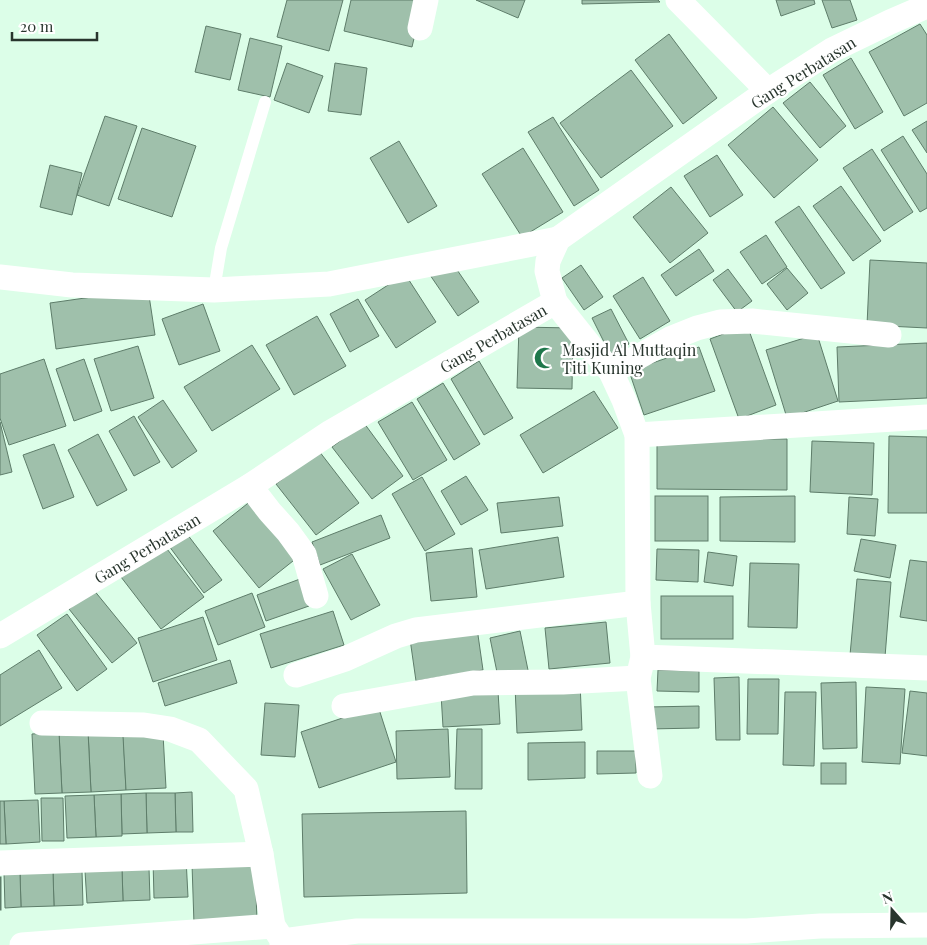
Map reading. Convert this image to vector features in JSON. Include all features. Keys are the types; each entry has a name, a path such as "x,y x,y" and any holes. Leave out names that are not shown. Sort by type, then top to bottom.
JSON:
{"street":[{"path":"420,28 426,0"},
{"path":"678,0 768,91"},
{"name":"Gang Perbatasan","path":"0,636 250,486 331,432 555,302 547,271 548,261 558,239 768,91 832,50 927,6"},
{"path":"0,277 72,286 214,290 329,284 558,239"},
{"path":"555,302 611,372 624,400 636,436 640,667 650,776"},
{"path":"611,372 672,338 720,322 752,321 889,335"},
{"path":"636,436 927,417"},
{"path":"250,486 304,554 316,596"},
{"path":"296,675 345,659 396,636 416,630 638,602"},
{"path":"344,706 473,683 563,682 640,667 927,668"},
{"path":"42,723 144,725 170,729 199,740 246,789 279,937"},
{"path":"0,863 261,854"},
{"path":"22,945 279,937 357,931 747,938 820,926 927,925"}],"lane":[{"path":"214,290 221,248 265,102"}],"building":[{"path":"287,0 343,0 329,51 277,37"},
{"path":"351,0 423,0 412,47 344,31"},
{"path":"476,0 525,0 518,18"},
{"path":"582,0 658,0 660,2 582,4"},
{"path":"776,0 814,0 815,4 781,16"},
{"path":"822,0 850,0 857,20 832,28"},
{"path":"920,24 927,35 927,103 904,116 869,52"},
{"path":"206,26 241,34 230,80 195,72"},
{"path":"669,34 717,98 683,124 635,60"},
{"path":"250,38 282,46 270,97 238,90"},
{"path":"851,58 883,112 855,129 823,75"},
{"path":"287,63 323,76 309,113 274,100"},
{"path":"335,63 367,68 361,115 328,111"},
{"path":"631,70 673,126 601,178 560,123"},
{"path":"810,82 846,126 820,148 783,103"},
{"path":"773,107 818,160 774,198 728,145"},
{"path":"105,116 137,126 109,206 77,195"},
{"path":"553,117 599,190 574,206 528,132"},
{"path":"927,121 927,153 912,130"},
{"path":"142,128 196,146 172,217 118,199"},
{"path":"903,136 927,174 927,208 920,212 881,150"},
{"path":"399,141 437,206 408,223 370,158"},
{"path":"523,148 563,212 522,237 482,174"},
{"path":"872,149 913,212 884,231 843,168"},
{"path":"717,155 743,195 710,217 684,176"},
{"path":"50,165 82,173 72,215 40,207"},
{"path":"841,186 881,241 853,261 813,206"},
{"path":"671,187 708,233 670,263 633,217"},
{"path":"799,206 845,273 821,289 775,222"},
{"path":"766,235 787,267 762,284 740,252"},
{"path":"699,249 714,271 676,296 661,275"},
{"path":"870,260 927,263 927,328 867,325"},
{"path":"451,261 479,302 458,316 430,275"},
{"path":"581,265 603,297 584,310 562,278"},
{"path":"787,268 808,293 787,310 767,284"},
{"path":"728,269 752,301 737,312 713,280"},
{"path":"405,274 436,322 396,348 365,300"},
{"path":"643,277 670,321 640,339 613,296"},
{"path":"148,289 155,335 56,349 50,303"},
{"path":"358,299 379,336 350,352 330,314"},
{"path":"203,304 220,351 179,365 162,319"},
{"path":"611,309 629,344 610,354 592,318"},
{"path":"317,316 346,366 294,395 266,345"},
{"path":"747,325 776,405 739,419 710,339"},
{"name":"Masjid Al Muttaqin Titi Kuning","path":"519,327 573,328 572,389 517,388"},
{"path":"817,334 838,401 787,418 766,350"},
{"path":"927,343 927,398 839,402 837,347"},
{"path":"252,345 280,389 212,431 184,387"},
{"path":"138,346 154,398 111,411 94,359"},
{"path":"699,347 715,391 644,415 629,371"},
{"path":"44,359 66,426 9,445 0,418 0,374"},
{"path":"84,359 102,411 74,421 56,369"},
{"path":"479,361 513,418 484,435 451,379"},
{"path":"443,383 480,444 454,460 417,399"},
{"path":"594,391 618,428 543,473 520,435"},
{"path":"163,400 197,451 172,468 138,417"},
{"path":"412,402 447,460 413,480 378,422"},
{"path":"134,416 160,462 134,476 109,431"},
{"path":"0,422 12,472 0,475"},
{"path":"364,423 403,476 372,499 332,447"},
{"path":"98,434 127,490 97,506 68,450"},
{"path":"889,436 927,437 927,513 888,513"},
{"path":"657,439 787,439 787,490 657,489"},
{"path":"812,441 874,443 872,495 810,492"},
{"path":"54,444 74,497 43,509 23,455"},
{"path":"319,451 359,503 316,535 276,484"},
{"path":"466,476 488,510 461,525 441,491"},
{"path":"422,477 455,534 425,551 392,494"},
{"path":"655,496 708,496 708,541 655,541"},
{"path":"795,496 795,542 720,541 720,497"},
{"path":"559,497 563,526 501,533 497,503"},
{"path":"849,497 878,499 875,536 847,534"},
{"path":"252,500 298,557 259,588 213,531"},
{"path":"381,515 390,538 320,565 312,542"},
{"path":"184,530 222,580 204,593 166,542"},
{"path":"558,537 564,577 486,589 479,550"},
{"path":"861,539 896,545 890,578 854,571"},
{"path":"164,545 204,597 161,629 121,577"},
{"path":"472,548 477,597 431,601 426,553"},
{"path":"657,549 699,550 698,582 656,580"},
{"path":"708,552 737,556 733,586 704,582"},
{"path":"352,554 380,605 351,620 323,569"},
{"path":"910,560 927,562 927,621 900,617"},
{"path":"750,563 799,564 797,628 748,627"},
{"path":"300,579 309,606 266,621 257,595"},
{"path":"857,579 891,582 885,657 850,655"},
{"path":"93,589 137,643 112,663 69,609"},
{"path":"252,593 265,627 218,645 205,611"},
{"path":"661,596 733,596 733,639 661,639"},
{"path":"333,611 344,645 271,668 260,634"},
{"path":"67,614 107,669 77,691 37,635"},
{"path":"203,617 217,660 153,682 138,638"},
{"path":"606,622 610,663 549,669 545,628"},
{"path":"477,628 483,670 416,681 410,639"},
{"path":"520,631 529,675 499,682 490,638"},
{"path":"39,650 62,688 0,726 0,675"},
{"path":"230,660 237,683 165,706 158,683"},
{"path":"658,670 699,671 699,692 657,691"},
{"path":"739,677 740,740 716,740 714,678"},
{"path":"748,679 779,679 778,734 747,734"},
{"path":"580,682 582,730 517,733 515,686"},
{"path":"856,682 857,748 823,749 821,683"},
{"path":"866,687 905,689 900,764 862,762"},
{"path":"498,691 500,724 443,727 441,694"},
{"path":"910,691 927,693 927,756 902,753"},
{"path":"785,692 816,692 814,766 783,765"},
{"path":"265,703 299,705 295,757 261,755"},
{"path":"378,706 396,762 319,788 301,732"},
{"path":"699,706 699,728 648,729 648,707"},
{"path":"123,729 126,790 91,792 88,731"},
{"path":"448,729 450,777 397,779 396,731"},
{"path":"457,729 482,729 482,789 455,789"},
{"path":"88,731 91,792 62,793 59,732"},
{"path":"59,732 62,793 35,794 32,734"},
{"path":"163,734 166,788 126,790 123,736"},
{"path":"585,742 585,778 528,780 528,743"},
{"path":"597,751 636,751 636,773 597,774"},
{"path":"821,763 846,763 846,784 821,784"},
{"path":"192,792 193,832 176,832 175,793"},
{"path":"146,793 175,793 176,832 147,833"},
{"path":"146,793 147,833 122,834 121,794"},
{"path":"121,794 122,836 96,837 94,795"},
{"path":"94,795 96,837 67,838 65,796"},
{"path":"41,798 63,798 64,841 42,841"},
{"path":"38,800 40,842 6,844 4,801"},
{"path":"0,801 4,801 6,844 0,844"},
{"path":"466,811 467,893 304,897 302,814"},
{"path":"186,858 188,897 154,898 153,860"},
{"path":"255,862 257,922 194,924 192,864"},
{"path":"149,868 150,900 123,901 122,869"},
{"path":"122,869 123,901 87,903 85,871"},
{"path":"82,871 83,905 54,906 53,872"},
{"path":"53,872 54,906 21,907 20,873"},
{"path":"4,873 20,873 21,907 5,908"},
{"path":"1,877 1,910 0,910"}],"place":[{"name":"Masjid Al Muttaqin Titi Kuning","path":"545,358"}]}
